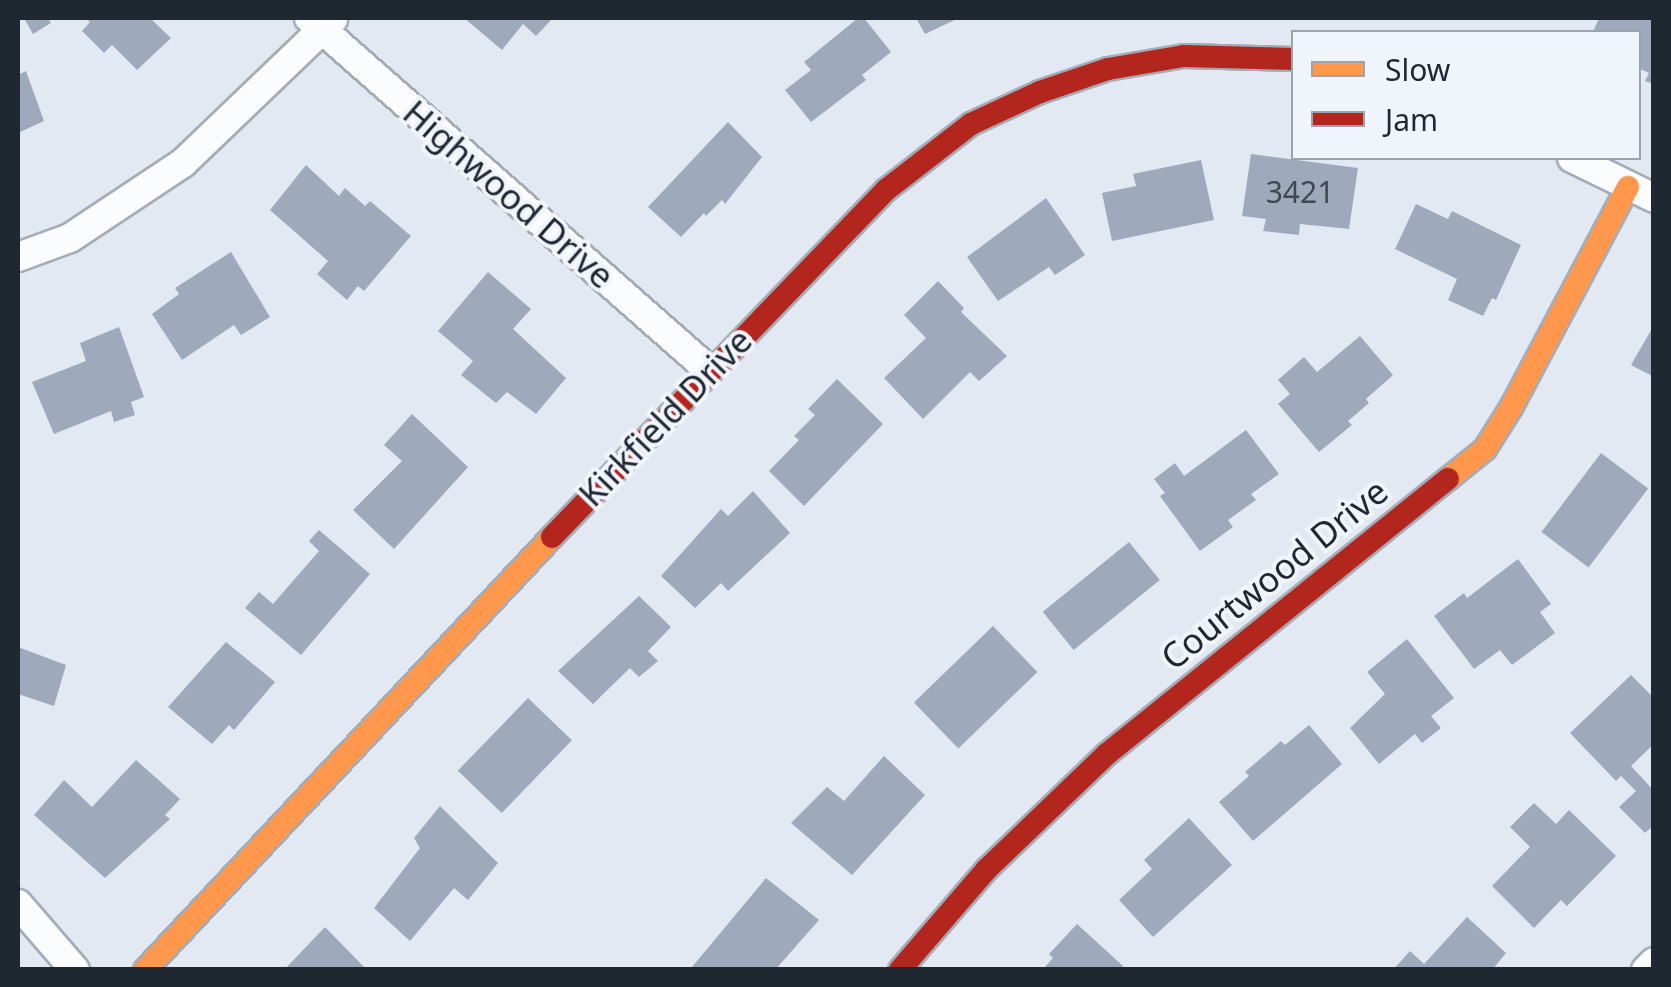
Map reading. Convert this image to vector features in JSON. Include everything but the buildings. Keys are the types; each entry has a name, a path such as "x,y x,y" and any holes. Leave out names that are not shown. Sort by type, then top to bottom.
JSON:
{"street":[{"path":"18,257 70,238 183,163 322,22"},
{"name":"Highwood Drive","path":"322,22 709,370"},
{"name":"Kirkfield Drive","path":"144,970 709,370 886,190 971,124 1040,92 1126,66 1184,56 1291,59"},
{"path":"1576,160 1641,192"},
{"name":"Courtwood Drive","path":"900,970 987,870 1107,754 1485,449 1641,192"},
{"path":"18,904 75,970"},
{"path":"1646,970 1654,962"}],"traffic: slow":[{"path":"1448,479 1485,449 1512,406 1628,187"},
{"path":"145,970 552,537"}],"traffic: jam":[{"path":"552,537 886,190 971,124 1040,92 1108,69 1184,56 1291,59"},
{"path":"900,970 987,869 1107,754 1448,479"}]}
